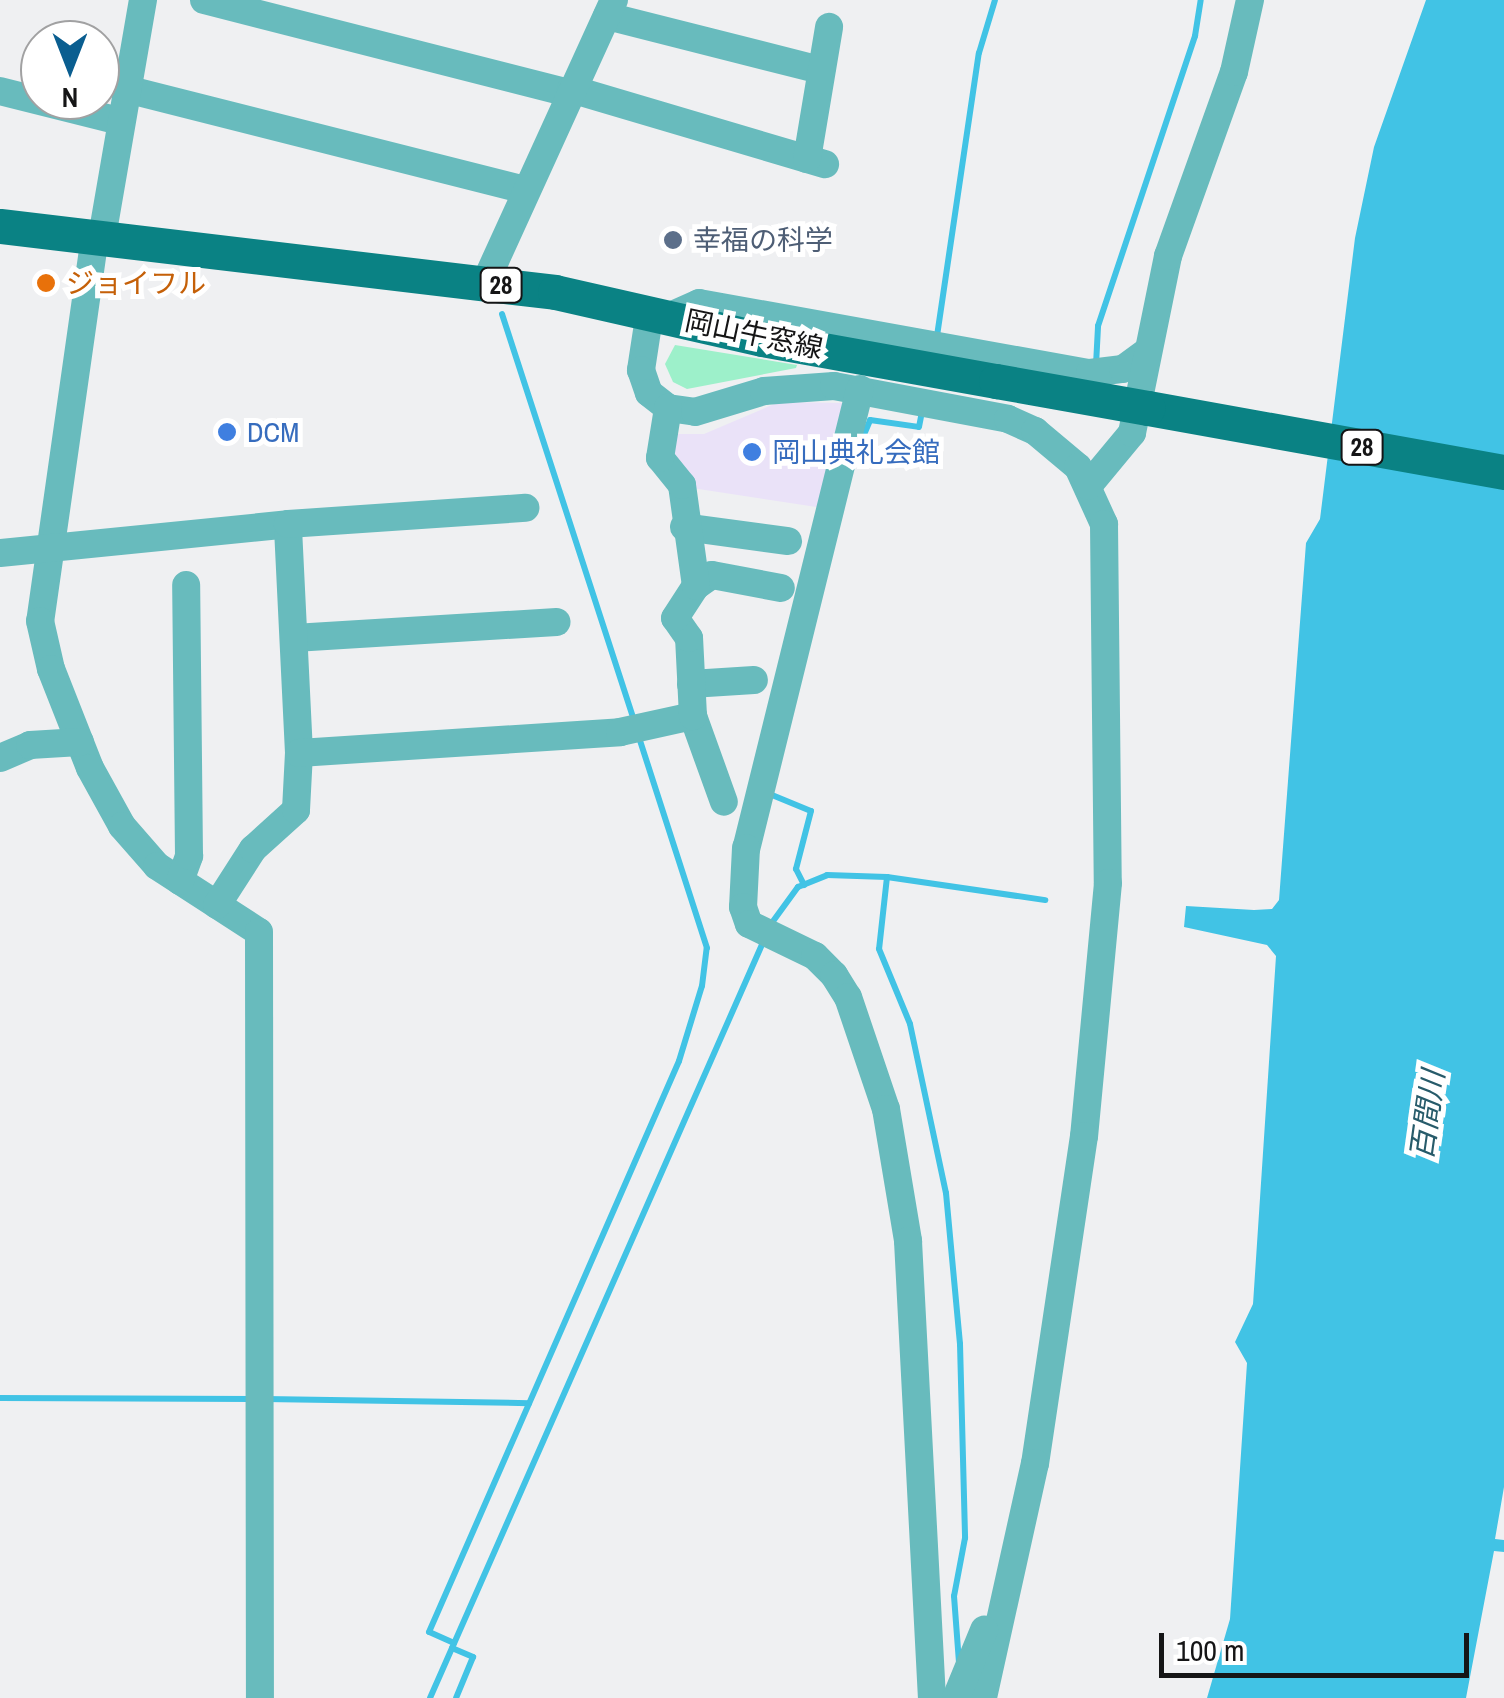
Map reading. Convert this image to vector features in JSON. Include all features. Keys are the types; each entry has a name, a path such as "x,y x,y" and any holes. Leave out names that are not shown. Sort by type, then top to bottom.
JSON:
{"main road":[{"name":"岡山牛窓線","path":"0,226 484,283 660,313 996,381 1504,472"}],"street":[{"path":"143,0 135,91 119,129 98,236 40,621 80,742 122,826 223,898 258,932 260,1698"},
{"path":"204,0 575,91 816,161 829,26"},
{"path":"1088,486 1132,433 1145,353 1168,256 1234,72 1250,0"},
{"path":"484,283 610,8 822,70"},
{"path":"0,91 119,129"},
{"path":"135,91 526,190"},
{"path":"983,1698 1012,1578 1070,1242 1108,882 1102,716 1108,542 1088,486 1058,448 1008,419 860,389 802,387 696,412 668,408 649,392 641,370 660,313 698,303 1090,373 1122,370 1145,353"},
{"path":"860,389 746,848 743,908 767,932 814,956 848,997 895,1156 908,1241 932,1698"},
{"path":"668,408 660,458 682,484 684,527 696,586"},
{"path":"0,553 288,524 525,508"},
{"path":"223,898 254,849 296,810 299,753 288,524"},
{"path":"684,527 788,541"},
{"path":"724,802 693,716 688,638 675,618 696,586 712,575 781,588"},
{"path":"183,872 186,585"},
{"path":"294,638 557,622"},
{"path":"691,684 754,680"},
{"path":"299,753 636,728 693,716"},
{"path":"0,758 30,745 80,742"},
{"path":"956,1698 994,1599 1012,1578"}],"shaded area":[{"name":"岡山典礼会館","path":"779,402 847,403 823,508 692,488 667,464 677,434 704,434"}],"green space":[{"path":"675,345 797,365 687,389 673,382 665,364"}],"water":[{"name":"百間川","path":"1426,0 1504,0 1504,1487 1495,1539 1504,1540 1504,1552 1494,1551 1466,1698 1207,1698 1230,1619 1247,1363 1235,1342 1253,1304 1276,956 1267,945 1184,927 1186,906 1272,909 1279,900 1306,543 1320,519 1355,238 1374,147"}],"waterway":[{"path":"937,336 979,53 995,0"},
{"path":"1096,365 1098,326 1195,36 1201,0"},
{"path":"502,314 634,721"},
{"path":"860,444 870,420 919,427 922,411"},
{"path":"454,1643 429,1632 679,1061 702,986 707,948 639,738"},
{"path":"772,795 811,811 796,869 804,885"},
{"path":"771,924 798,887 827,875 887,877 1045,900"},
{"path":"887,877 879,949 910,1024 946,1193 960,1344 965,1538 954,1596 959,1663"},
{"path":"430,1698 764,940"},
{"path":"0,1398 253,1399"},
{"path":"265,1399 529,1403"},
{"path":"452,1648 473,1657 456,1698"}],"place":[{"name":"幸福の科学","path":"673,240"},
{"name":"ジョイフル","path":"46,283"},
{"name":"DCM","path":"227,432"},
{"name":"岡山典礼会館","path":"752,452"}]}
